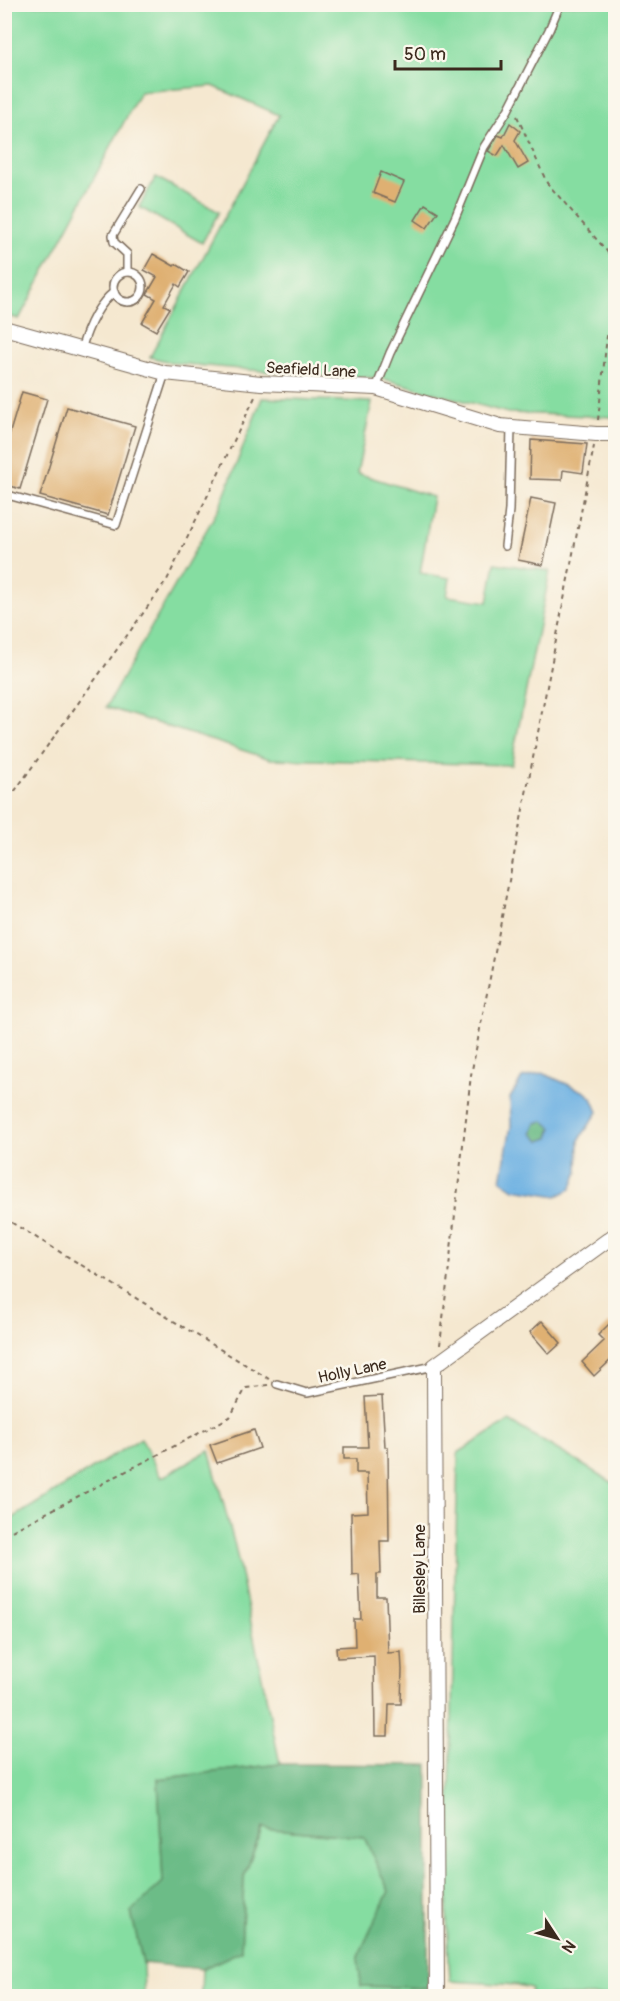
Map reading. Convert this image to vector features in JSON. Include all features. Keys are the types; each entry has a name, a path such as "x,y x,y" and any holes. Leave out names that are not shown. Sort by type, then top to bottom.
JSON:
{"street":[{"name":"Seafield Lane","path":"4,328 165,373 261,383 376,388 500,426 596,435 615,434"},
{"path":"436,1364 615,1234"},
{"name":"Billesley Lane","path":"436,1364 437,1996"}],"lane":[{"path":"376,388 390,353 455,218 484,147 512,102 560,4"},
{"path":"128,272 128,254 114,242 114,235 141,189"},
{"path":"128,272 135,273 142,280 142,294 134,300 120,299 114,292 117,278 128,272"},
{"path":"81,350 87,330 105,299 114,292"},
{"path":"4,494 116,525 165,373"},
{"path":"505,546 509,510 511,427"},
{"name":"Holly Lane","path":"277,1384 307,1393 436,1364"}],"path":[{"path":"512,102 547,183 606,250 615,264"},
{"path":"613,260 615,255"},
{"path":"436,1364 471,1075 596,435 607,336 615,333"},
{"path":"4,806 167,580 261,383"},
{"path":"4,1218 277,1384"},
{"path":"4,1535 230,1417 246,1388 277,1384"}],"green space":[{"path":"4,5 615,5 615,417 508,413 380,378 295,374 174,363 150,357 279,115 213,86 140,92 19,319 5,315"},
{"path":"156,177 219,212 202,243 139,207"},
{"path":"262,398 372,402 357,473 433,497 420,573 450,578 447,596 488,602 495,563 550,571 511,765 270,759 106,707 220,506"},
{"path":"545,1121 552,1127 549,1138 540,1141 532,1134 536,1123"},
{"path":"509,1421 615,1484 615,1996 530,1996 531,1988 517,1985 450,1981 447,1920 458,1453"},
{"path":"141,1438 161,1478 209,1450 235,1546 280,1764 158,1779 163,1882 131,1912 143,1963 144,1996 5,1996 5,1523"},
{"path":"280,1764 428,1765 428,1988 361,1986 358,1957 389,1891 364,1837 262,1828 244,1877 241,1951 202,1969 143,1963 131,1912 163,1882 158,1779"},
{"path":"262,1828 364,1837 389,1891 358,1957 361,1986 428,1988 428,1996 201,1996 202,1969 241,1951 244,1877"}],"water":[{"path":"542,1073 585,1092 592,1098 598,1112 579,1140 578,1172 571,1189 557,1196 514,1189 501,1180 511,1126 510,1098 522,1078","holes":["544,1121 552,1128 549,1138 540,1141 532,1133 536,1123"]}],"building":[{"path":"510,123 520,131 515,140 528,163 518,169 504,145 497,156 488,151 498,135 503,137"},
{"path":"381,172 404,182 395,202 373,193"},
{"path":"425,204 438,212 427,228 415,220"},
{"path":"153,254 189,272 180,287 176,284 164,305 170,308 156,331 142,323 156,299 147,294 157,277 144,270"},
{"path":"22,392 47,399 20,489 4,484 4,452"},
{"path":"67,407 135,426 108,515 40,496"},
{"path":"531,440 587,444 583,473 563,470 562,480 530,479"},
{"path":"531,498 556,503 543,565 518,560"},
{"path":"542,1321 561,1343 549,1354 530,1332"},
{"path":"610,1323 615,1329 615,1356 594,1376 582,1362 604,1341 598,1335"},
{"path":"382,1396 385,1447 388,1447 389,1541 380,1541 381,1574 377,1574 377,1597 386,1597 388,1653 401,1652 402,1670 401,1704 389,1704 388,1736 375,1736 374,1656 337,1658 336,1647 355,1646 354,1619 361,1619 359,1574 352,1575 351,1513 368,1512 367,1473 356,1473 356,1459 344,1459 344,1447 368,1447 365,1397"},
{"path":"254,1430 260,1448 217,1463 210,1445"}]}
